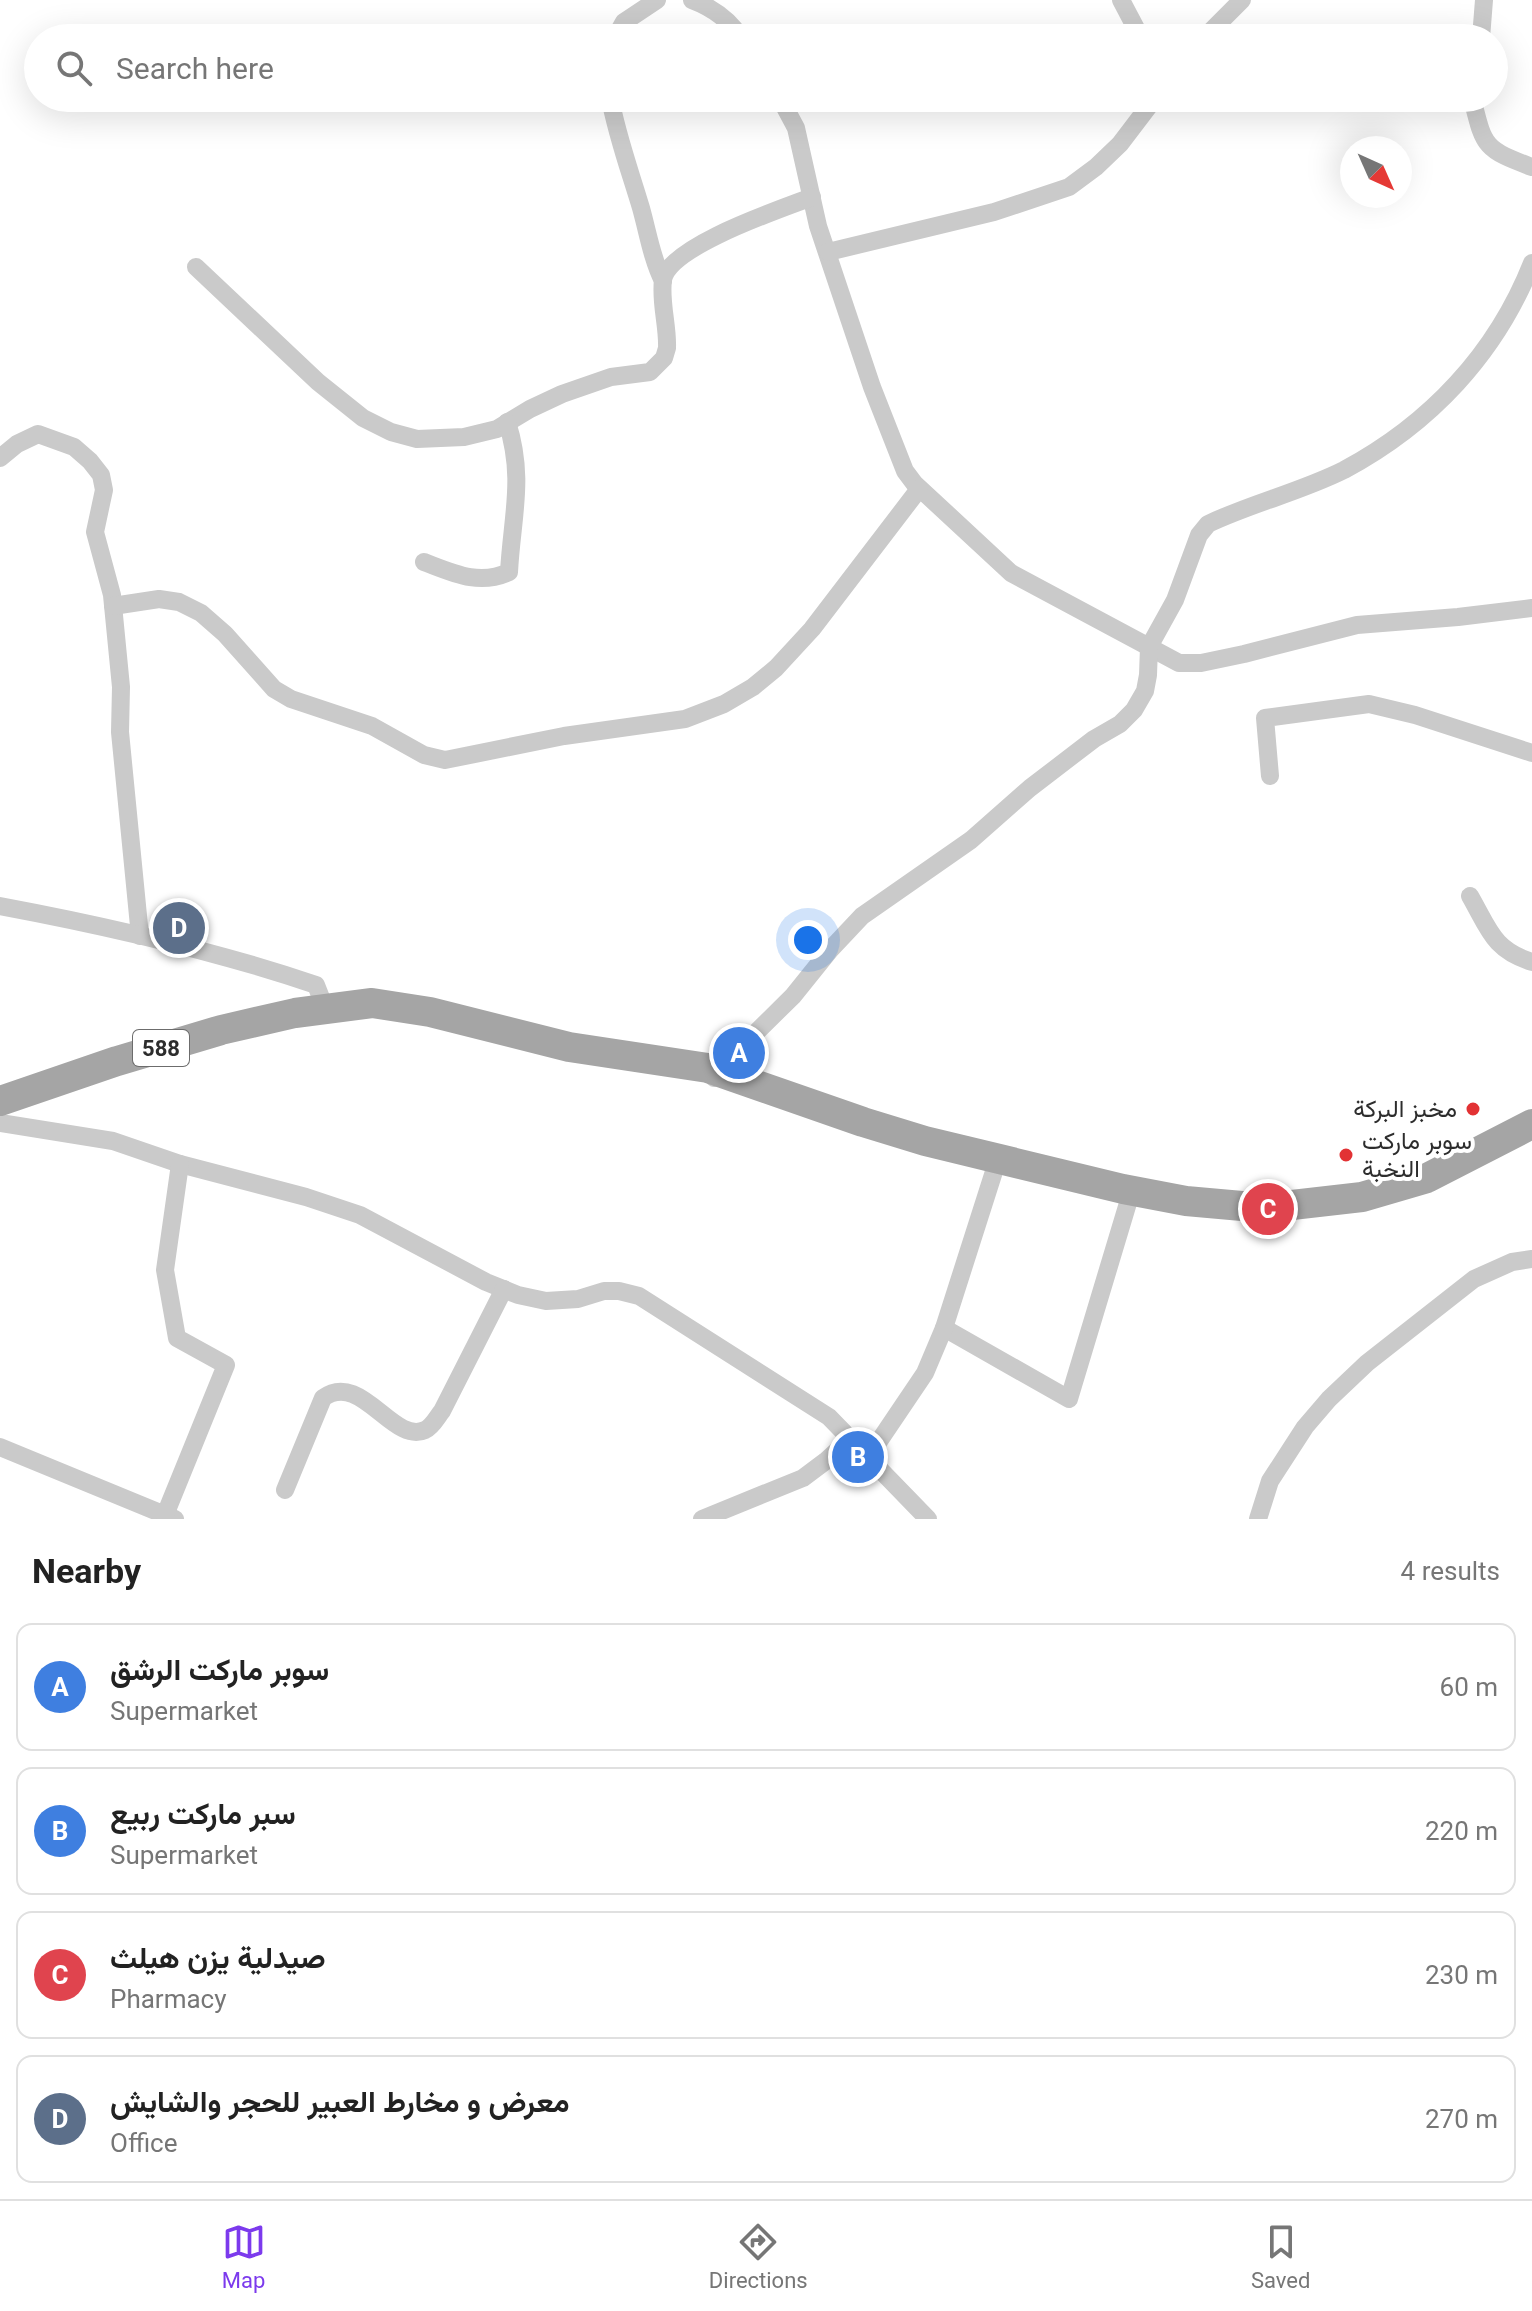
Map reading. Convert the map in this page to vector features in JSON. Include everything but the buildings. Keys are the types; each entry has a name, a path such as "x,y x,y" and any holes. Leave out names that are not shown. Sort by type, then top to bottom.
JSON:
{"main road":[{"path":"325,1008 598,1064 684,1077 714,1078 913,1150 1186,1201 1242,1206 1292,1205 1362,1197 1427,1178 1532,1124"},
{"name":"588","path":"0,1101 221,1030 325,1008"},
{"path":"996,1166 1128,1203 1200,1215 1298,1218 1346,1213 1389,1203 1437,1186 1532,1137"}],"street":[{"path":"623,24 657,0"},
{"path":"692,0 714,10 732,24"},
{"path":"1121,0 1134,24"},
{"path":"1218,24 1242,0"},
{"path":"1482,24 1484,0"},
{"path":"196,267 318,382 363,418 391,432 417,439 441,439 497,429 562,394 611,377 650,372 664,358 667,348 663,281 655,266 613,112"},
{"path":"787,112 796,128 818,226 872,387 905,471 919,489 1011,573 1179,663 1201,663 1357,625 1532,608"},
{"path":"828,252 994,212 1069,187 1120,144 1144,112"},
{"path":"1475,112 1485,142 1509,159 1532,167"},
{"path":"663,281 672,264 697,246 728,230 812,197"},
{"path":"714,1078 793,996 862,916 971,840 1030,788 1127,717 1145,691 1149,647 1175,600 1199,535 1208,524 1343,470 1423,418 1454,389 1478,359 1523,285 1532,263"},
{"path":"424,562 463,576 486,580 509,572 518,488 513,442 507,422"},
{"path":"0,458 17,444 38,434 74,447 101,475 104,490 95,532 113,606 121,687 120,732 140,936"},
{"path":"113,606 159,599 179,602 201,613 225,634 274,689 291,699 372,726 424,755 445,760 564,736 685,719 724,704 753,687 776,668 812,629 919,489"},
{"path":"1270,776 1265,718 1369,704 1415,715 1532,753"},
{"path":"1470,896 1499,945 1507,953 1532,962"},
{"path":"0,906 262,966 316,985 325,1008"},
{"path":"0,1123 113,1141 180,1164 306,1197 360,1215 504,1289 546,1301 578,1299 604,1291 639,1296 829,1417 928,1519"},
{"path":"0,1447 171,1517 226,1365 177,1338 165,1270 180,1164"},
{"path":"869,1456 925,1373 944,1328 996,1166"},
{"path":"944,1328 1069,1399 1128,1203"},
{"path":"1258,1519 1270,1481 1284,1457 1305,1427 1357,1372 1474,1279 1512,1262 1532,1259"},
{"path":"285,1490 323,1398 333,1391 354,1394 411,1431 428,1428 442,1411 504,1289"},
{"path":"702,1519 803,1478 851,1438"}],"place":[{"name":"معرض و مخارط العبير للحجر والشايش","path":"179,928"},
{"name":"سوبر ماركت الرشق","path":"739,1053"},
{"name":"مخبز البركة","path":"1473,1109"},
{"name":"سوبر ماركت النخبة","path":"1346,1155"},
{"name":"صيدلية يزن هيلث","path":"1268,1209"},
{"name":"سبر ماركت ربيع","path":"858,1457"}]}
